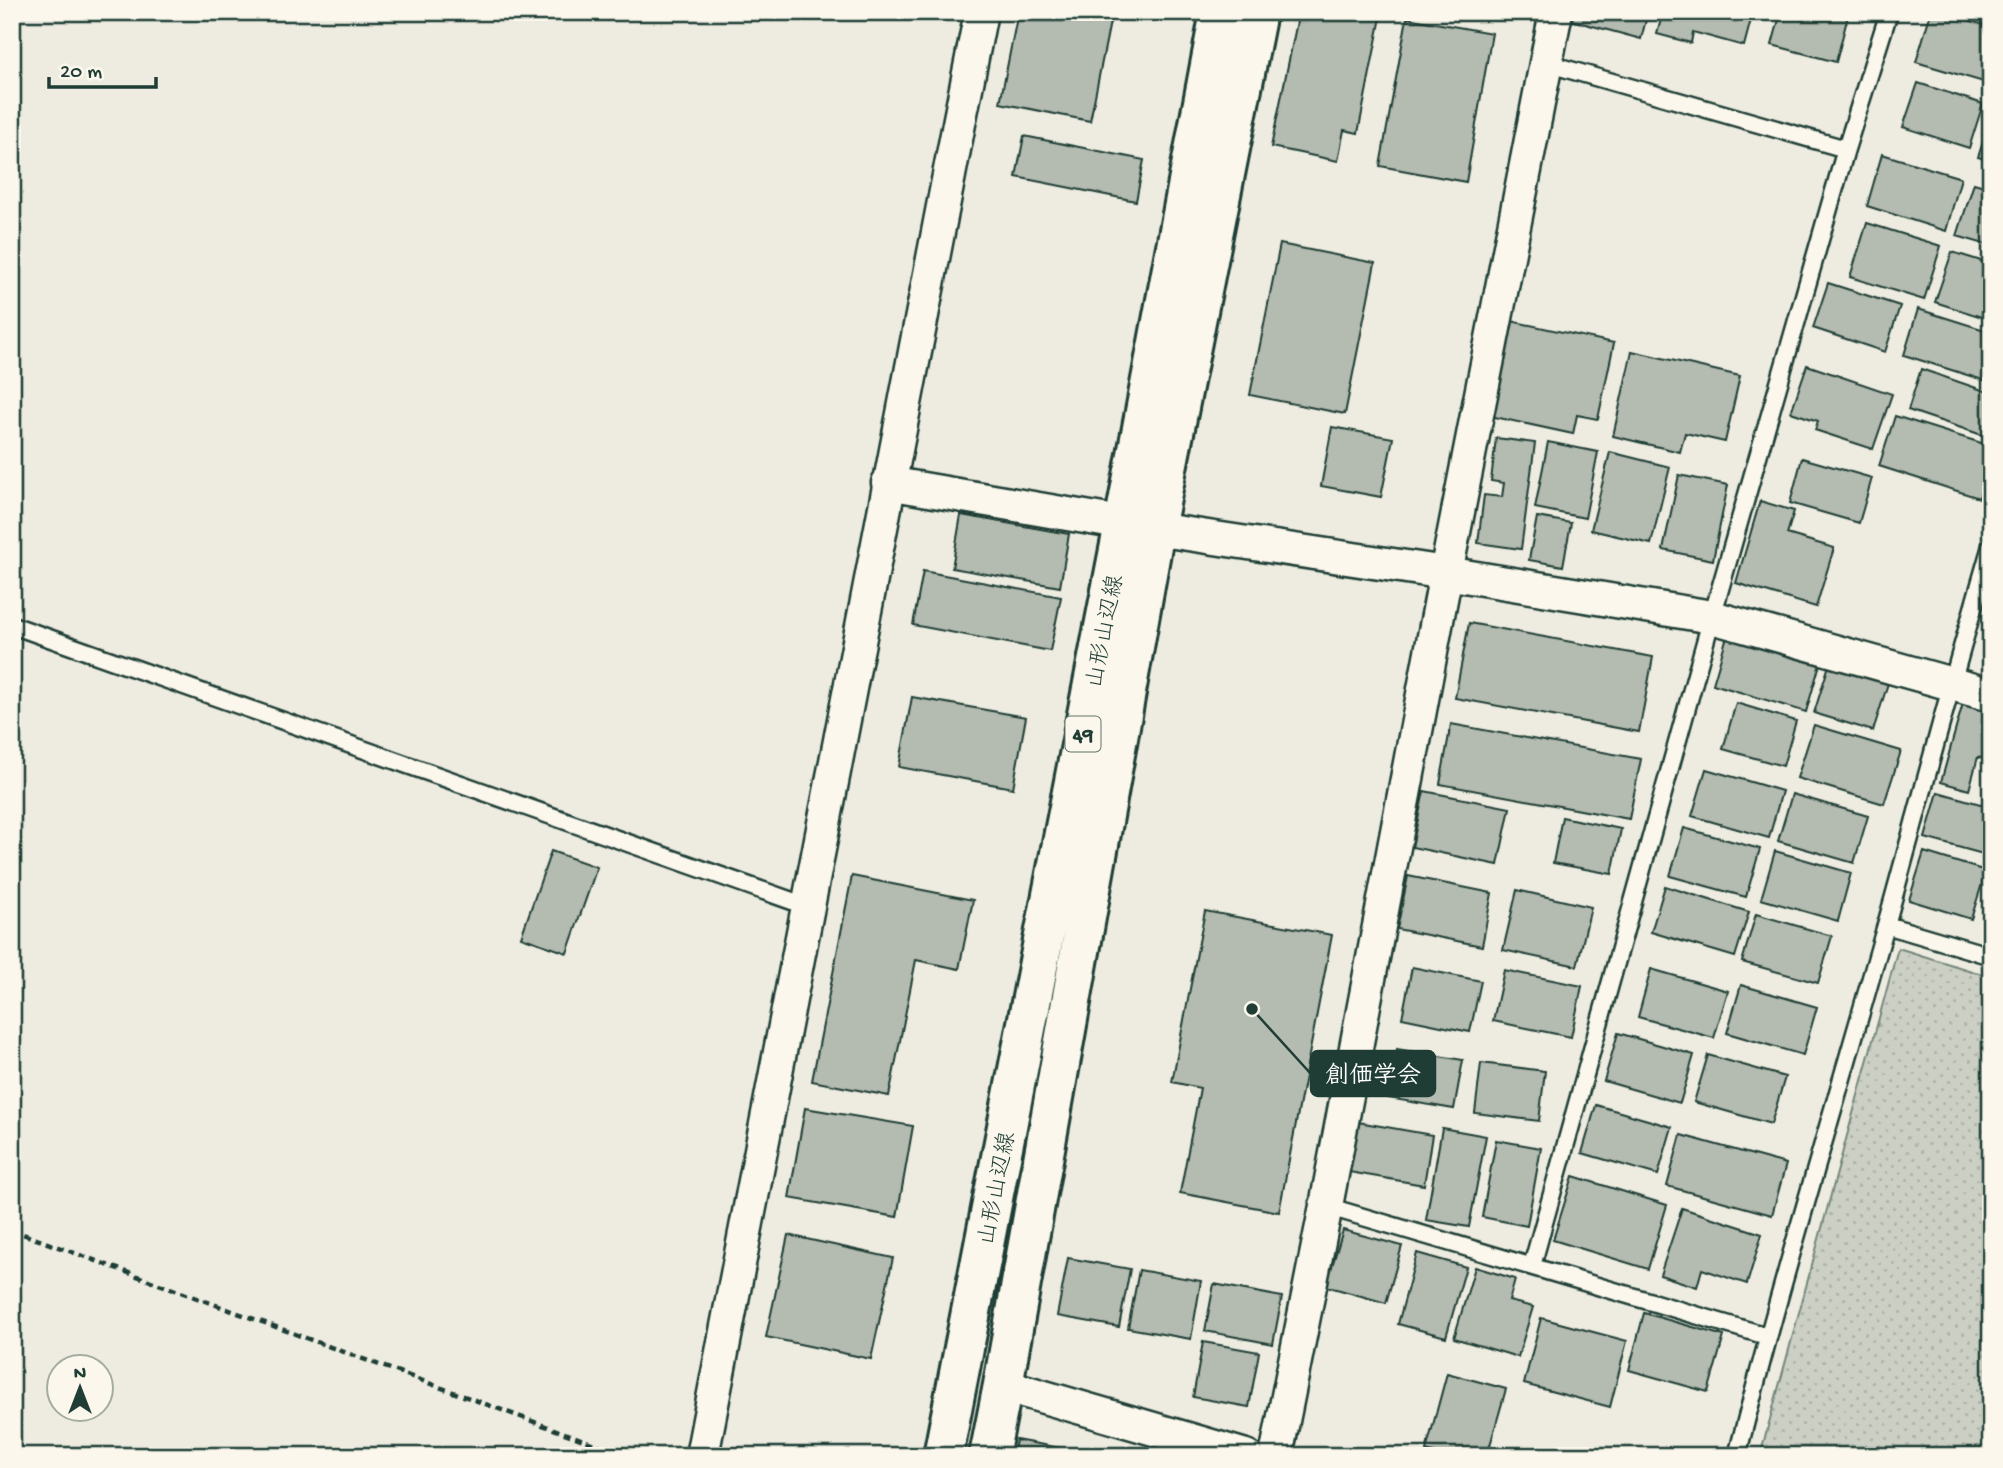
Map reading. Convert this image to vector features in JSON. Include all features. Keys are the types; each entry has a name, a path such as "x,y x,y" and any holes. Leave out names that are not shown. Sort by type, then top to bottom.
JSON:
{"main road":[{"name":"山形山辺線","path":"989,1456 1003,1385 1220,12"},
{"name":"山形山辺線","path":"943,1456 1140,526 1257,12"}],"street":[{"path":"702,1456 981,12"},
{"path":"1276,1456 1556,12"},
{"path":"888,483 1712,617 1991,695"},
{"path":"1003,1385 1246,1456"}],"lane":[{"path":"1532,1266 1712,617 1846,149 1889,12"},
{"path":"1546,63 1846,149"},
{"path":"1737,1456 1767,1336 1886,925 1951,683 1991,547"},
{"path":"12,625 809,907"},
{"path":"1886,925 1991,956"},
{"path":"1326,1206 1767,1336"}],"path":[{"path":"12,1230 628,1456"}],"shaded area":[{"path":"1898,948 1991,977 1991,1456 1760,1456"}],"building":[{"path":"1018,12 1112,12 1090,121 1000,103"},
{"path":"1299,12 1382,12 1358,133 1344,130 1338,161 1271,147"},
{"path":"1569,12 1648,12 1641,39 1567,19"},
{"path":"1663,12 1753,12 1744,46 1693,32 1691,43 1657,34"},
{"path":"1781,12 1849,12 1836,62 1772,45"},
{"path":"1931,12 1942,12 1991,27 1991,71 1987,83 1916,62"},
{"path":"1407,18 1492,33 1466,182 1380,166"},
{"path":"1918,83 1983,104 1969,148 1903,127"},
{"path":"1991,118 1991,161 1978,157"},
{"path":"1024,136 1144,160 1136,201 1016,177"},
{"path":"1882,154 1961,178 1946,231 1867,206"},
{"path":"1974,183 1991,188 1991,246 1957,236"},
{"path":"1867,223 1941,246 1924,300 1850,277"},
{"path":"1280,244 1375,263 1345,414 1250,395"},
{"path":"1952,252 1991,264 1991,320 1935,302"},
{"path":"1828,283 1900,306 1885,352 1813,328"},
{"path":"1918,309 1991,332 1991,367 1986,381 1904,355"},
{"path":"1511,321 1614,343 1598,419 1577,415 1573,434 1490,416"},
{"path":"1632,351 1740,376 1725,442 1685,433 1680,452 1613,436"},
{"path":"1807,365 1892,394 1873,449 1815,430 1818,421 1791,412"},
{"path":"1921,369 1991,393 1991,438 1908,410"},
{"path":"1895,416 1991,446 1991,460 1979,498 1879,466"},
{"path":"1332,427 1393,438 1381,497 1321,486"},
{"path":"1496,438 1535,443 1521,549 1478,543 1484,495 1502,497 1504,483 1491,481"},
{"path":"1548,442 1598,452 1585,518 1535,508"},
{"path":"1610,452 1670,467 1651,544 1591,530"},
{"path":"1802,458 1872,478 1859,523 1790,503"},
{"path":"1679,475 1728,485 1713,560 1663,550"},
{"path":"1760,501 1794,511 1787,534 1834,548 1816,607 1736,583"},
{"path":"961,515 1069,534 1060,587 952,568"},
{"path":"1537,517 1571,523 1563,566 1529,560"},
{"path":"923,571 1061,597 1050,651 913,625"},
{"path":"1991,611 1991,645 1982,642"},
{"path":"1469,623 1653,657 1639,732 1455,698"},
{"path":"1727,636 1820,664 1806,712 1713,684"},
{"path":"1830,662 1889,680 1873,731 1814,713"},
{"path":"912,697 1026,717 1013,788 899,767"},
{"path":"1736,703 1796,721 1783,766 1723,749"},
{"path":"1963,703 1991,711 1991,761 1978,757 1969,790 1941,782"},
{"path":"1451,724 1641,759 1629,819 1440,784"},
{"path":"1814,725 1901,751 1884,804 1797,778"},
{"path":"1706,769 1782,791 1769,838 1692,816"},
{"path":"1424,791 1510,808 1498,865 1412,847"},
{"path":"1938,792 1991,807 1991,825 1983,854 1925,838"},
{"path":"1792,794 1868,816 1854,863 1778,841"},
{"path":"1562,817 1621,829 1612,874 1553,863"},
{"path":"1684,828 1760,849 1746,897 1670,876"},
{"path":"551,851 597,867 567,953 521,937"},
{"path":"1775,851 1851,873 1838,921 1761,899"},
{"path":"1924,852 1986,871 1971,919 1909,900"},
{"path":"852,876 973,900 959,969 916,960 889,1096 812,1081"},
{"path":"1408,876 1492,893 1482,946 1397,929"},
{"path":"1665,886 1749,912 1735,957 1651,932"},
{"path":"1517,890 1591,907 1577,966 1503,950"},
{"path":"1205,911 1332,935 1279,1212 1180,1193 1200,1088 1172,1082"},
{"path":"1756,914 1832,936 1818,983 1742,962"},
{"path":"1412,967 1481,981 1470,1032 1402,1018"},
{"path":"1651,969 1728,991 1714,1038 1638,1017"},
{"path":"1504,970 1582,986 1571,1037 1493,1021"},
{"path":"1741,985 1817,1007 1803,1055 1727,1033"},
{"path":"1618,1033 1694,1055 1680,1103 1604,1081"},
{"path":"1397,1049 1463,1060 1454,1109 1388,1098"},
{"path":"1708,1055 1785,1077 1771,1124 1694,1102"},
{"path":"1481,1063 1545,1071 1539,1121 1475,1113"},
{"path":"1596,1105 1672,1127 1658,1175 1582,1153"},
{"path":"805,1108 913,1126 897,1217 789,1198"},
{"path":"1358,1122 1432,1135 1424,1185 1349,1172"},
{"path":"1442,1128 1486,1136 1469,1227 1426,1220"},
{"path":"1681,1135 1786,1164 1772,1215 1667,1186"},
{"path":"1496,1140 1541,1148 1527,1226 1482,1217"},
{"path":"1573,1176 1667,1205 1648,1269 1553,1240"},
{"path":"1682,1208 1762,1234 1747,1284 1702,1269 1697,1287 1660,1275"},
{"path":"1343,1230 1402,1246 1386,1303 1326,1286"},
{"path":"788,1235 893,1258 871,1359 766,1337"},
{"path":"1417,1253 1466,1267 1446,1337 1398,1324"},
{"path":"1068,1258 1130,1269 1119,1327 1057,1316"},
{"path":"1475,1267 1515,1279 1509,1301 1533,1307 1518,1357 1454,1338"},
{"path":"1139,1270 1201,1281 1191,1339 1128,1328"},
{"path":"1214,1284 1282,1297 1273,1344 1205,1331"},
{"path":"1644,1313 1724,1336 1708,1392 1629,1370"},
{"path":"1541,1318 1627,1341 1610,1407 1524,1384"},
{"path":"1203,1342 1259,1352 1249,1407 1193,1397"},
{"path":"1447,1373 1506,1389 1487,1456 1444,1456 1426,1451"},
{"path":"1016,1440 1105,1456 1013,1456"},
{"path":"1156,1449 1181,1456 1154,1456"}],"place":[{"name":"創価学会","path":"1252,1009"}]}
